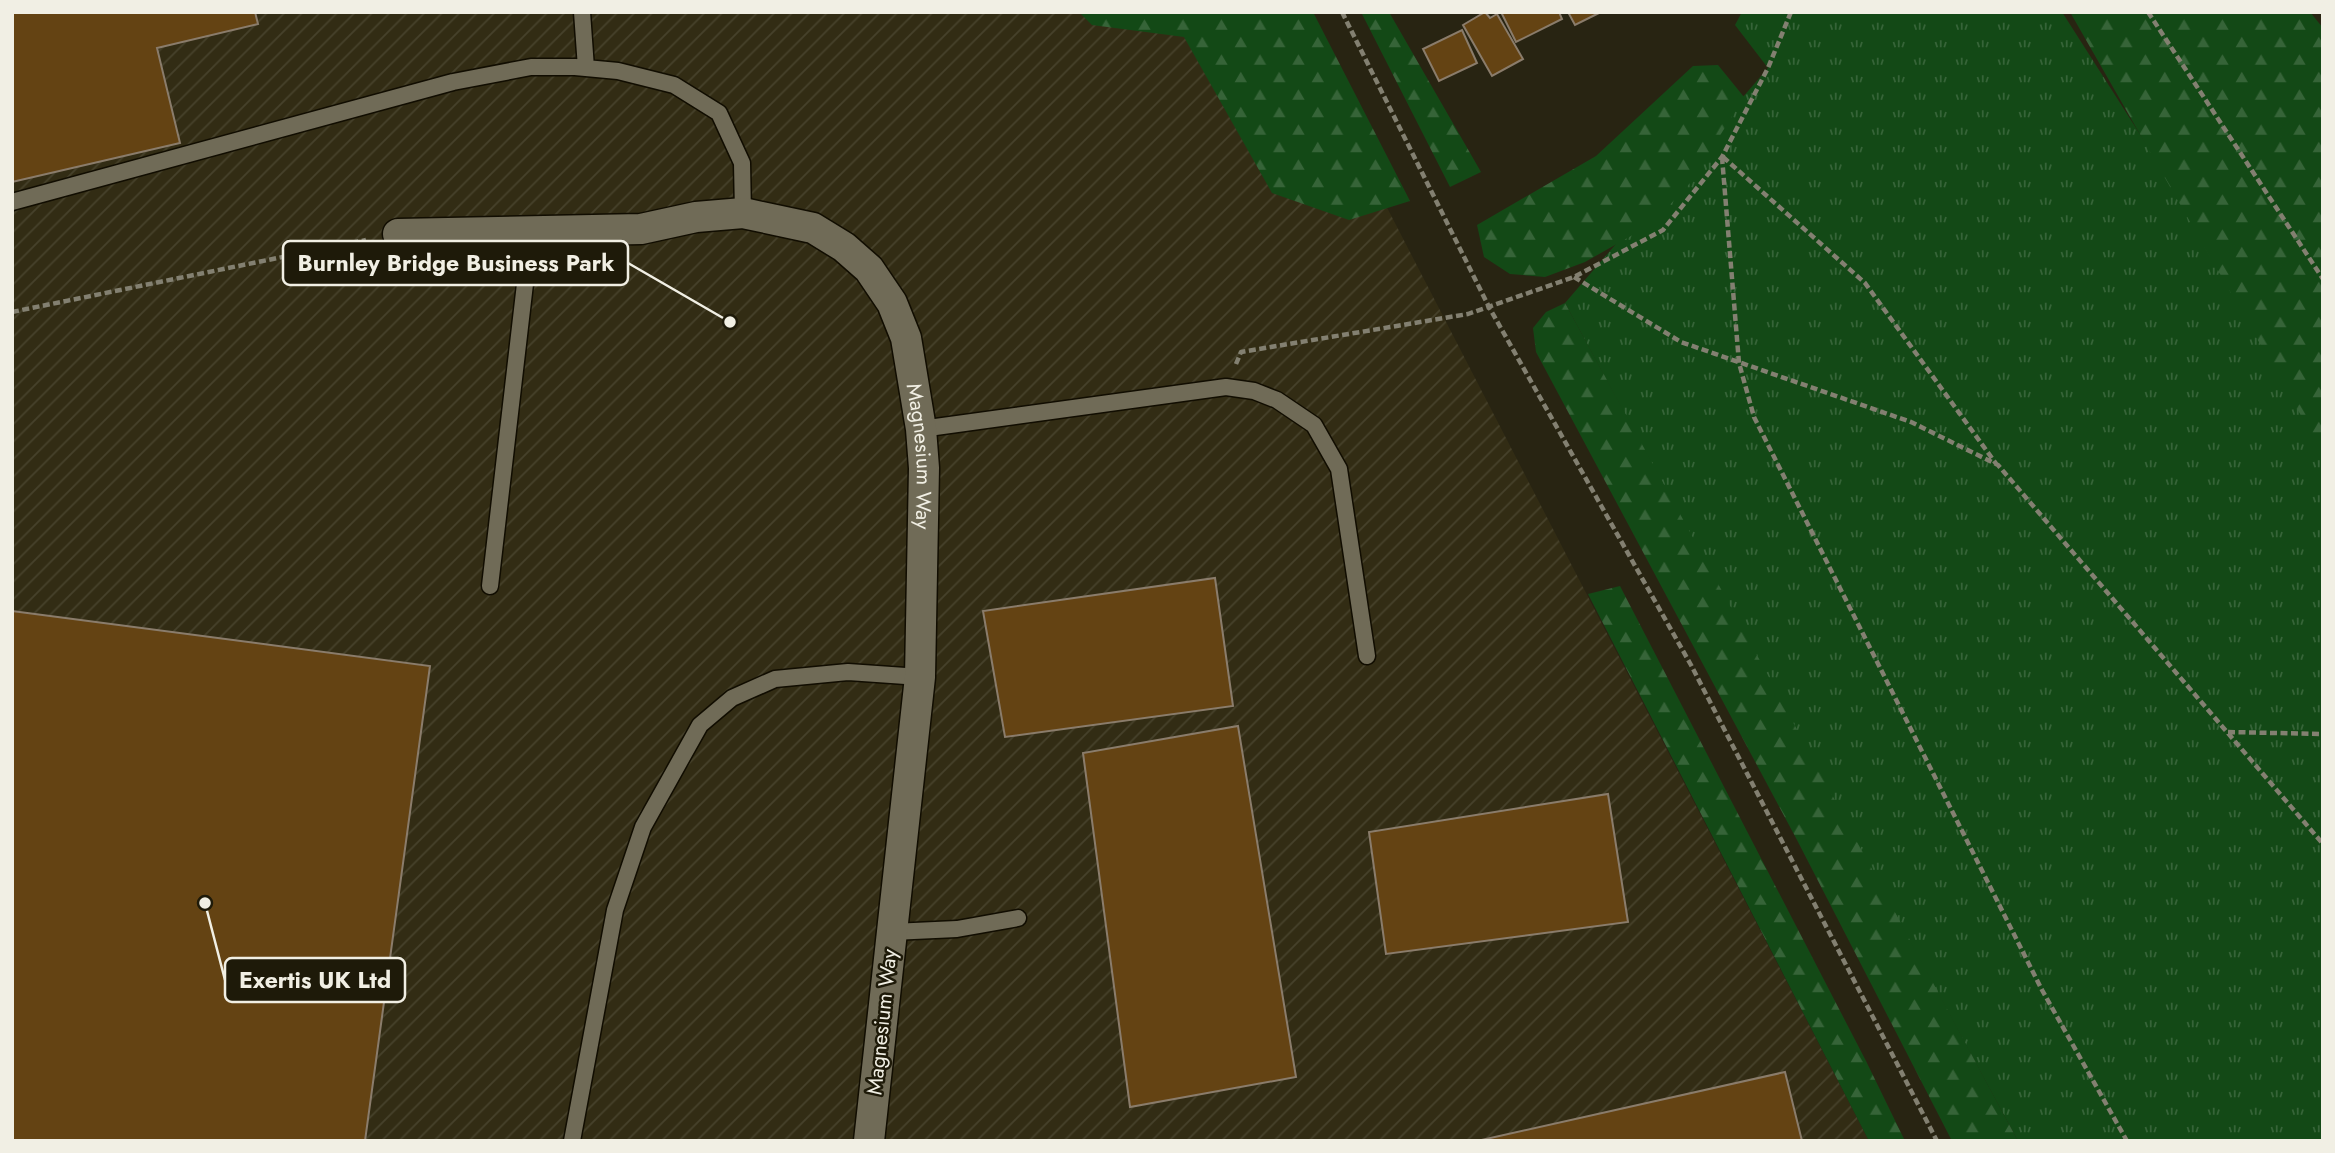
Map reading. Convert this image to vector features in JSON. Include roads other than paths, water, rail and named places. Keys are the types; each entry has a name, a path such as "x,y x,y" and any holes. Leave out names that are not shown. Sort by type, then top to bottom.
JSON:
{"street":[{"name":"Magnesium Way","path":"398,233 641,229 696,217 743,213 813,228 844,247 869,269 892,303 906,338 921,429 923,468 920,677 869,1141"}],"lane":[{"path":"582,12 586,68"},
{"path":"12,202 453,82 531,67 618,71 674,85 719,113 742,163 743,213"},
{"path":"489,586 531,232"},
{"path":"921,429 1226,387 1254,391 1277,400 1314,425 1339,469 1367,656"},
{"path":"572,1141 615,910 643,827 700,725 732,698 775,679 848,672 920,677"},
{"path":"892,932 957,929 1018,918"}],"place":[{"name":"Burnley Bridge Business Park","path":"730,322"},
{"name":"Exertis UK Ltd","path":"205,903"}]}
